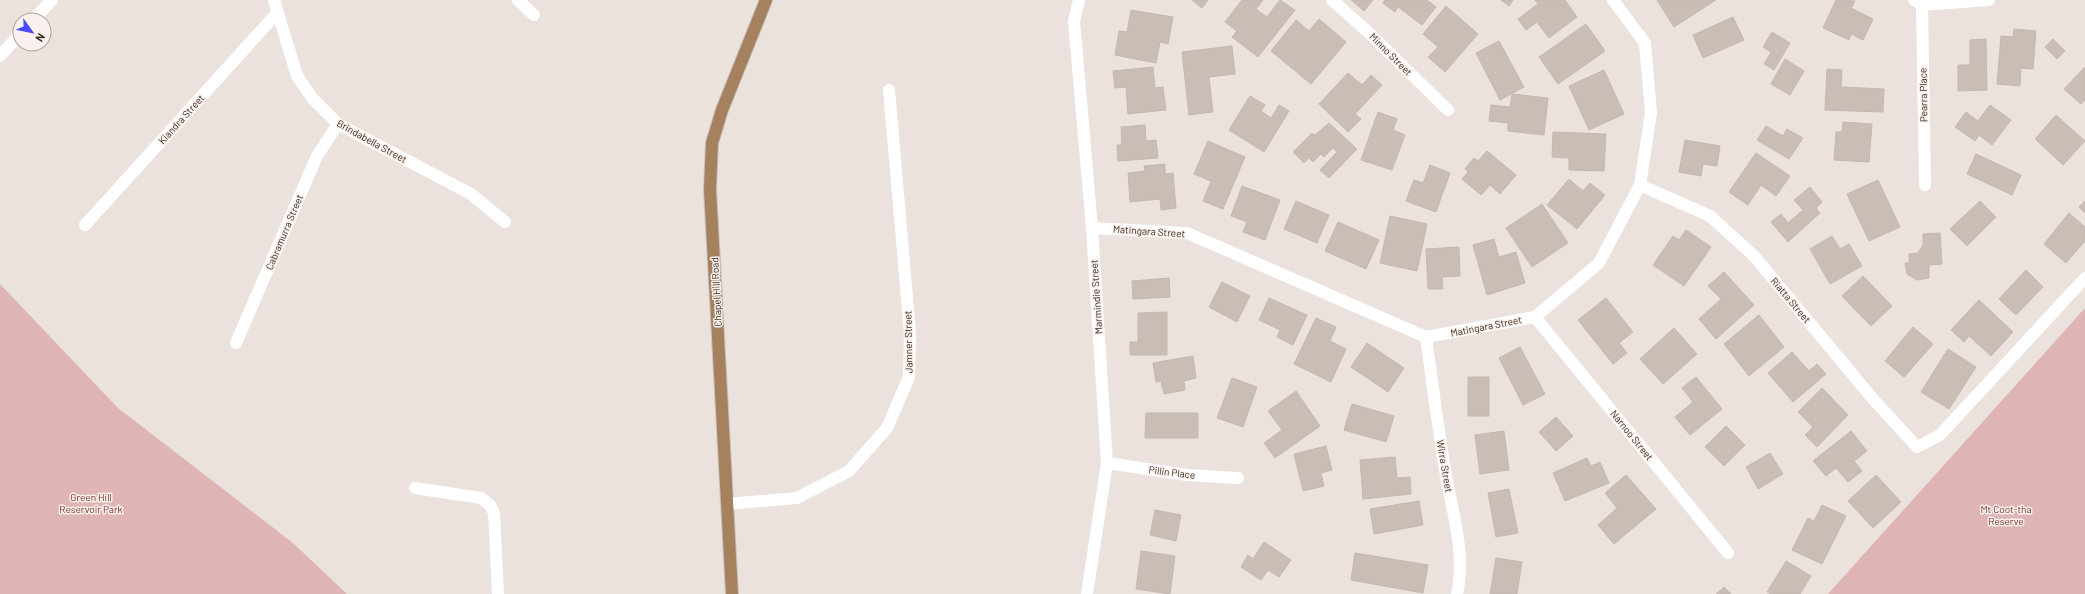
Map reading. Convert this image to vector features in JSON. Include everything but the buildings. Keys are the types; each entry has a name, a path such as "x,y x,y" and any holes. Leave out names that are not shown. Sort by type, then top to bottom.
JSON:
{"main road":[{"name":"Chapel Hill Road","path":"732,594 710,189 712,143 722,110 766,0"}],"street":[{"path":"41,12 52,0"},
{"name":"Brindabella Street","path":"274,0 297,76 313,99 338,124 471,194 506,222"},
{"path":"518,0 534,15"},
{"name":"Marmindie Street","path":"1079,0 1074,21 1092,228 1106,463 1087,594"},
{"name":"Minno Street","path":"1332,0 1368,32 1448,110"},
{"name":"Matingara Street","path":"1092,228 1187,232 1426,337 1535,317 1599,263 1640,185 1651,113 1645,44 1613,0"},
{"path":"1918,3 1989,0"},
{"name":"Pearra Place","path":"1918,3 1925,185"},
{"name":"Kiandra Street","path":"85,225 277,13"},
{"path":"0,56 12,43"},
{"name":"Jamner Street","path":"727,504 797,498 848,471 887,428 909,377 910,333 889,90"},
{"name":"Cabramurra Street","path":"236,343 317,156 338,124"},
{"name":"Riatta Street","path":"1640,185 1710,216 1754,256 1873,399 1917,447 1940,435 2085,278"},
{"name":"Narnoo Street","path":"1535,317 1728,553"},
{"name":"Wirra Street","path":"1426,337 1445,472 1455,520 1461,576 1457,594"},
{"name":"Pillin Place","path":"1106,463 1187,475 1238,478"},
{"path":"415,488 481,498 490,506 494,513 498,594"}],"green space":[{"name":"Green Hill Reservoir Park","path":"0,284 118,408 293,543 347,594 0,594"},
{"name":"Mt Coot-tha Reserve","path":"2085,308 2085,594 1828,594"}]}
